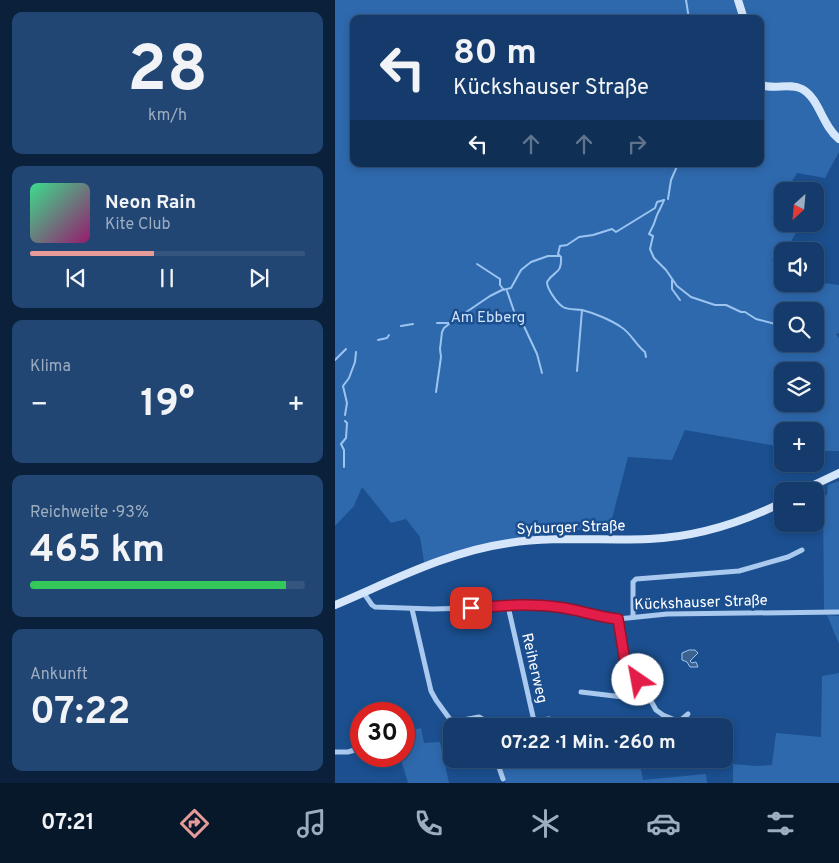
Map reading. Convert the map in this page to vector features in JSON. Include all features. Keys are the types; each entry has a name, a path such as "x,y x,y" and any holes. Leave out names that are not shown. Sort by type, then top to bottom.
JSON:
{"street":[{"path":"739,0 743,15"},
{"path":"764,86 791,86 800,88 808,93 827,127 839,139"},
{"path":"820,482 839,473"},
{"name":"Syburger Straße","path":"335,605 431,563 488,546 548,539 647,539 683,536 731,524 774,506"},
{"path":"633,617 633,582 636,579 739,571 788,557 801,550"},
{"name":"Kückshauser Straße","path":"363,592 375,607 412,609 555,606 593,616 618,619 716,613 839,612"},
{"name":"Reiherweg","path":"508,606 533,718"},
{"path":"412,609 429,683 436,700 449,718"},
{"path":"581,692 623,697 621,681 626,668 618,619"},
{"path":"626,668 643,686 656,710 663,716 681,720 688,714"},
{"path":"335,752 350,751"},
{"path":"499,768 503,779"}],"green space":[{"name":"Am Ebberg","path":"335,0 839,0 839,152 825,178 797,173 792,182 774,182 774,214 772,218 774,219 774,232 797,232 791,242 774,242 774,256 772,260 774,261 774,292 824,292 824,283 839,285 839,333 836,334 839,338 839,451 824,451 824,422 774,422 774,446 685,430 672,460 628,457 609,530 566,530 565,534 510,539 424,562 420,537 406,519 391,523 362,487 354,506 335,526"},
{"path":"839,481 839,610 824,610 824,496 827,495 828,485"},
{"path":"827,615 839,616 839,644"},
{"path":"839,673 839,783 733,783 733,764 772,765 776,733 821,737 822,676"},
{"path":"421,728 424,743 440,742 443,768 446,768 449,783 408,783 403,767 415,767 415,729"},
{"path":"501,768 641,768 643,780 706,774 707,783 505,783"}],"shaded area":[{"path":"695,650 698,653 690,661 692,663 696,662 698,667 690,667 687,662 682,660 682,653"}],"waterway":[{"path":"686,0 688,15"},
{"path":"668,199 671,180 677,167"},
{"path":"664,200 649,234 653,236 650,249 654,258 666,270 677,286 691,297 715,305 726,305 745,312 756,319 774,324"},
{"path":"437,323 453,323 490,296 511,288 521,270 531,262 548,256 559,256 560,246 567,245 579,237 612,229 616,232 655,208 657,202 664,200"},
{"path":"559,255 561,257 559,270 547,282 550,292 558,302 565,308 587,311 617,324 631,336 645,352 646,357"},
{"path":"477,264 500,279 500,285 504,290"},
{"path":"672,280 672,289 680,300"},
{"path":"507,291 515,314 522,322 537,354 542,373"},
{"path":"577,371 582,310"},
{"path":"401,326 413,324"},
{"path":"436,392 442,332 449,324"},
{"path":"378,340 387,338 389,335"},
{"path":"335,360 346,349"},
{"path":"345,415 347,403 343,386 349,378 355,362 356,352"},
{"path":"344,467 344,450 341,444 346,438 347,423 345,421"}],"route":[{"path":"471,608 555,606 593,616 618,619 626,668 638,680"}]}
